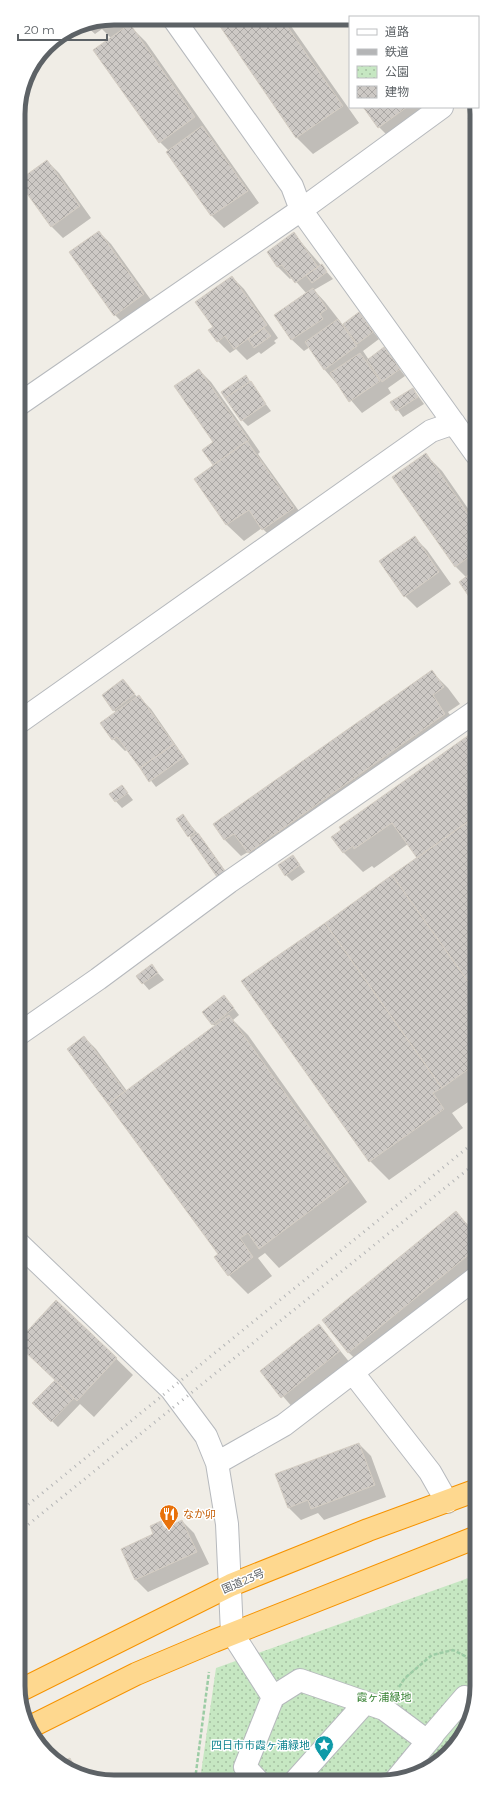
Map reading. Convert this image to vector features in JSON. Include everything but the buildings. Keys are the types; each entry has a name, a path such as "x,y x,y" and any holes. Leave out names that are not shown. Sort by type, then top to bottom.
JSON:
{"highway":[{"name":"国道23号","path":"25,1689 231,1585 368,1530 470,1493"},
{"path":"34,1725 136,1674 223,1637 470,1540"}],"street":[{"path":"178,25 292,186 301,210 470,446"},
{"path":"25,400 301,210 441,108"},
{"path":"25,718 431,432 454,423"},
{"path":"25,1030 98,979 229,882 470,715"},
{"path":"25,1250 170,1389 206,1436 218,1462 227,1524 231,1585 223,1637 273,1697"},
{"path":"218,1462 284,1425 470,1281"},
{"path":"353,1373 430,1472 447,1502"},
{"path":"252,1775 245,1767 273,1697 300,1680 375,1706 427,1741 433,1735"},
{"path":"402,1772 465,1697 469,1700"},
{"path":"301,1775 375,1706"}],"path":[{"path":"196,1775 223,1637"},
{"path":"375,1706 432,1655 453,1650 470,1658"}],"green space":[{"name":"霞ヶ浦緑地","path":"470,1577 470,1692 467,1709 458,1730 444,1749 426,1763 410,1770 381,1775 201,1775 216,1668"}],"railway":[{"path":"25,1507 470,1146"},
{"path":"25,1527 470,1168"}],"place":[{"name":"なか卯","path":"169,1531"},
{"name":"四日市市霞ヶ浦緑地","path":"324,1762"}]}
